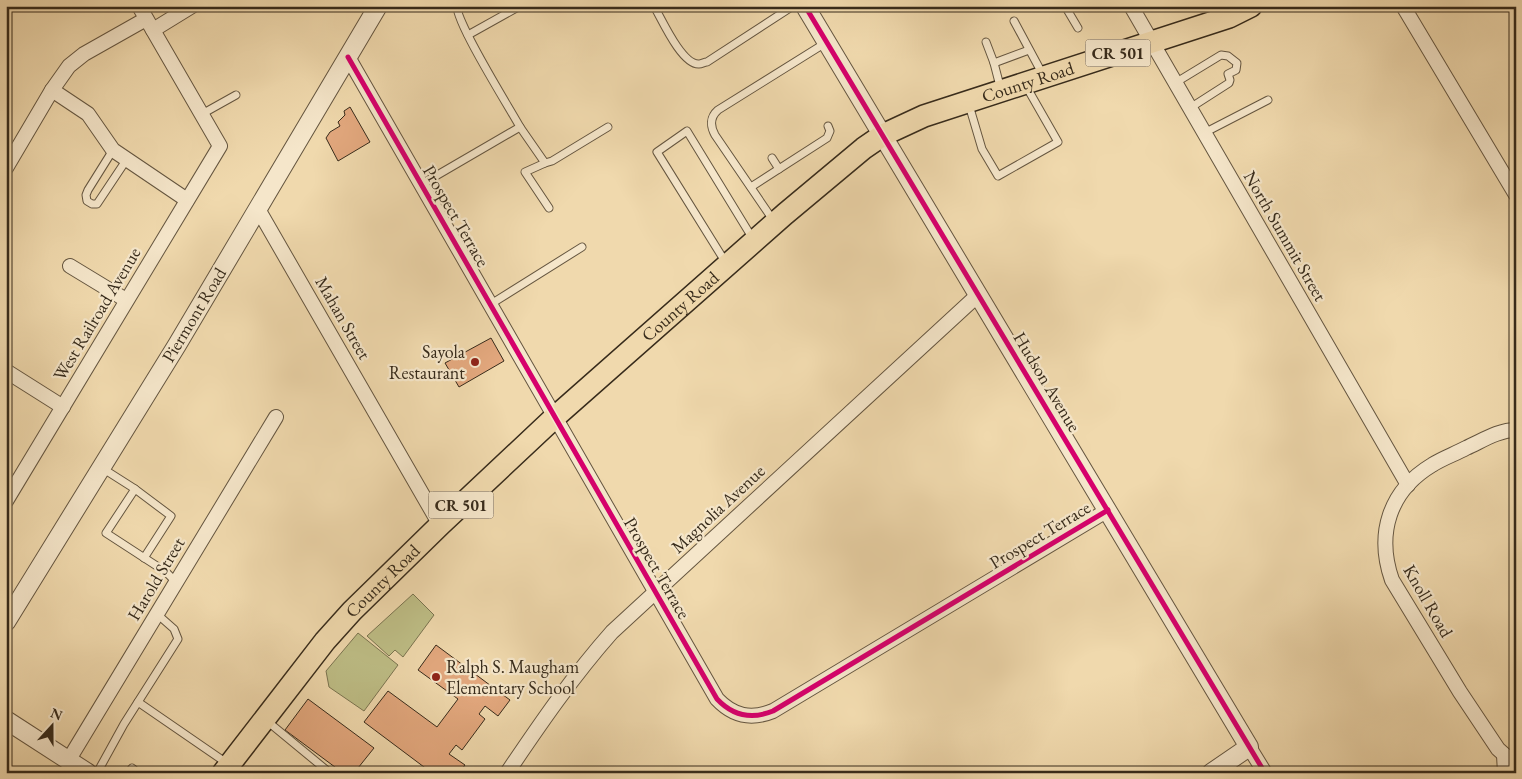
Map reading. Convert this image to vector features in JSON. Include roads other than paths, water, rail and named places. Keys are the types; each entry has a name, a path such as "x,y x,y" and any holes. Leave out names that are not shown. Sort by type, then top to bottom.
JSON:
{"main road":[{"name":"County Road","path":"226,769 325,641 352,611 440,525 555,417 754,241 864,148 906,123 1229,17 1251,6"}],"street":[{"path":"139,6 202,114"},
{"path":"6,168 52,90 69,66 84,54 192,6"},
{"name":"Piermont Road","path":"6,622 177,345 378,6"},
{"name":"Hudson Avenue","path":"805,6 1265,773"},
{"name":"North Summit Street","path":"1131,6 1408,485"},
{"path":"1403,6 1516,195"},
{"name":"Prospect Terrace","path":"348,57 717,699 734,712 753,716 773,711 1108,510"},
{"path":"52,90 88,114 113,150 187,200"},
{"name":"West Railroad Avenue","path":"6,501 220,146 202,114"},
{"name":"Mahan Street","path":"258,208 440,525"},
{"path":"70,266 126,300"},
{"name":"Magnolia Avenue","path":"507,773 563,691 612,632 979,294"},
{"path":"6,371 63,407"},
{"name":"Harold Street","path":"82,769 157,614 276,417"},
{"name":"Knoll Road","path":"1516,430 1498,433 1432,465 1420,473 1408,485 1396,502 1385,531 1384,548 1386,564 1392,580 1460,692 1498,749 1516,765"},
{"path":"6,720 82,769"},
{"path":"1211,773 1249,747"},
{"path":"1504,755 1505,773"}],"lane":[{"path":"457,6 458,15 468,35 520,127 545,163"},
{"path":"468,35 520,6"},
{"path":"654,6 683,56 693,63 699,64 707,62 793,6"},
{"path":"1065,6 1078,28"},
{"path":"968,102 982,149 998,176 1058,142 1035,80 1028,50 1014,21"},
{"path":"775,224 712,130 712,118 714,114 827,42"},
{"path":"986,42 994,63 1001,92"},
{"path":"994,63 1028,50"},
{"path":"1175,83 1221,55 1228,56 1237,63 1236,70 1228,74 1229,83 1190,108"},
{"path":"202,114 236,95"},
{"path":"1204,133 1268,100"},
{"path":"751,187 827,138 830,132 828,126"},
{"path":"422,184 520,127"},
{"path":"549,208 525,172 552,162 608,127"},
{"path":"727,265 657,152 687,131 754,241"},
{"path":"113,150 88,190 87,201 97,204 127,159"},
{"path":"772,158 779,169"},
{"path":"491,304 582,247"},
{"path":"101,468 135,489 171,516 144,558"},
{"path":"135,489 106,533 166,572 176,582"},
{"path":"82,769 138,702 178,639 174,629 157,614"},
{"path":"138,702 226,769"},
{"path":"265,719 330,773"},
{"path":"128,773 132,768 138,773"}],"place":[{"name":"Sayola Restaurant","path":"475,362"},
{"name":"Ralph S. Maugham Elementary School","path":"436,677"}]}
